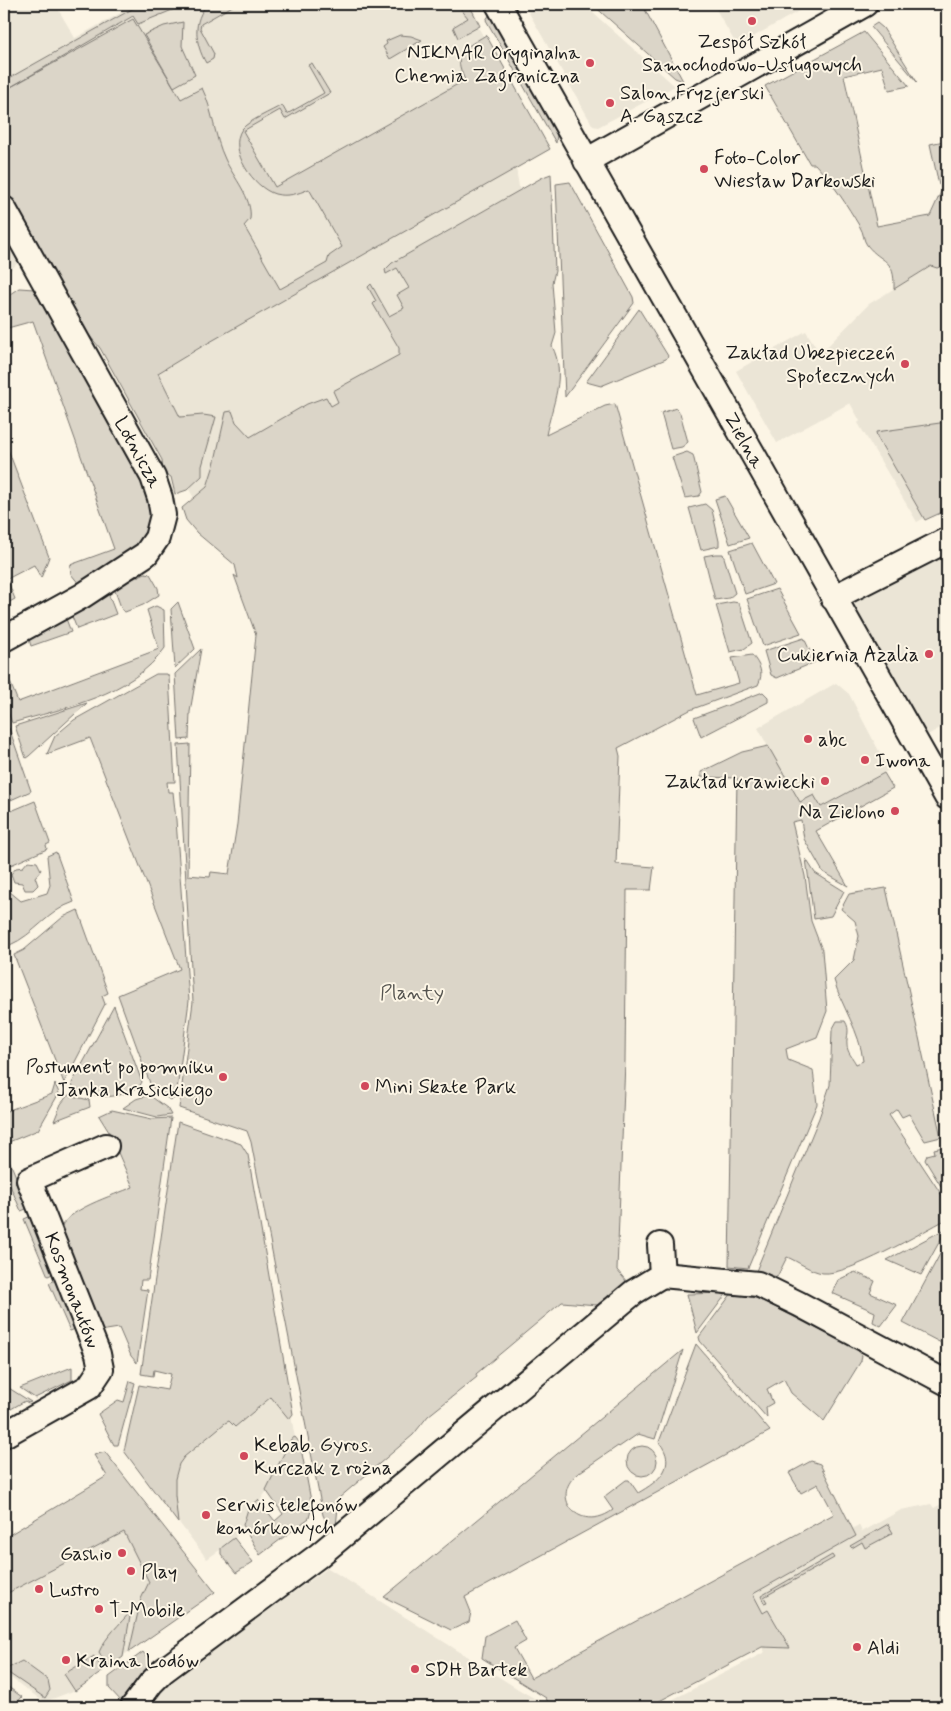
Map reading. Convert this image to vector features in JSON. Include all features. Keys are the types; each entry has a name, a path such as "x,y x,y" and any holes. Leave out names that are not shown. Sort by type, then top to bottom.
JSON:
{"street":[{"name":"Zielna","path":"498,4 947,797"},
{"path":"586,161 865,4"},
{"name":"Lotnicza","path":"4,209 152,477 160,498 163,515 157,538 146,554 82,596 4,639"},
{"path":"833,598 947,540"},
{"name":"Kosmonautów","path":"4,1435 89,1387 101,1369 98,1354 29,1180 106,1146"},
{"path":"660,1246 662,1275"},
{"path":"133,1707 151,1683 164,1671 310,1562 634,1292 662,1275 758,1284 947,1383"}],"shaded area":[{"path":"4,4 55,4 75,38 137,4 465,4 545,145 515,162 553,397 209,525 129,382 4,172"},
{"path":"524,4 583,4 675,86 598,127 593,126"},
{"name":"Zespół Szkół Samochodowo-Usługowych","path":"713,4 811,4 737,46"},
{"path":"4,219 25,256 4,276"},
{"path":"947,256 947,505 917,522 858,423 860,421 850,403 777,443 736,371 806,331 820,354 869,304"},
{"path":"947,544 947,724 917,741 837,599"},
{"path":"836,683 849,694 889,770 805,815 758,728"},
{"path":"285,1382 295,1438 276,1477 234,1540 207,1559 167,1507 173,1462 228,1415"},
{"path":"947,1501 947,1707 658,1707 765,1652 762,1647 789,1648 768,1610 763,1613 753,1594 856,1536 853,1529 859,1525 862,1532 901,1510 931,1504 934,1508"},
{"path":"126,1526 152,1578 131,1650 73,1691 44,1702 4,1673 4,1591"},
{"path":"328,1568 518,1689 548,1706 555,1707 131,1707"}],"green space":[{"path":"141,4 187,4 138,24 133,16 9,88 133,19 181,99 202,88 209,105 221,150 246,196 250,219 244,226 280,289 327,263 329,256 342,247 309,189 292,194 279,195 267,190 251,176 240,157 238,138 242,129 255,119 282,105 287,114 324,93 308,65 312,63 330,93 285,119 280,110 243,131 275,187 465,80 459,63 460,57 465,48 486,35 550,149 158,373 180,417 203,415 216,417 202,466 202,476 187,490 175,494 171,477 163,472 162,460 100,348 88,334 81,334 4,195 4,81"},
{"path":"208,4 236,4 201,24 200,28 214,54 213,59 206,63 199,48 197,25 199,17"},
{"path":"461,4 469,4 480,26 458,38 453,27 468,18 460,8"},
{"path":"592,4 642,4 683,81 675,78"},
{"path":"490,14 557,134 556,143 486,20"},
{"path":"183,22 182,46 195,75 174,87 144,35 164,26"},
{"path":"877,23 883,28 917,82 871,27"},
{"path":"864,32 909,86 889,90 882,67 844,76 877,226 930,216 941,192 947,193 947,264 937,268 931,266 894,289 894,279 890,266 867,245 861,229 839,194 815,164 810,164 765,86"},
{"path":"400,35 422,40 390,59 383,47 387,44 386,41"},
{"path":"944,141 947,148 947,186 939,185 930,144"},
{"name":"Planty","path":"551,174 555,271 552,283 556,333 552,346 558,368 558,379 546,435 605,406 615,404 697,695 739,683 732,658 752,655 759,666 761,677 758,685 690,710 618,748 620,756 616,864 654,867 651,890 627,890 625,1061 617,1270 627,1282 597,1305 562,1302 476,1374 477,1377 428,1416 413,1435 339,1498 336,1526 331,1531 323,1515 251,1142 247,1131 179,1108 193,1002 178,745 190,744 188,875 210,877 211,872 229,874 237,824 256,635 234,575 238,578 235,565 197,533 186,520 182,508 207,487 226,412 232,411 236,422 250,437 307,404 326,397 331,406 338,402 333,391 399,355 399,348 373,304 376,301 368,287 371,284 389,316 404,308 397,295 409,288 397,268 386,274 385,270 392,263"},
{"path":"570,182 633,297 634,303 565,397 556,184"},
{"path":"19,288 34,289 39,294 153,500 146,540 79,584 71,574 70,565 114,549 33,321 4,329 4,298"},
{"path":"639,309 668,356 666,359 601,386 586,382"},
{"path":"676,408 680,413 688,442 682,447 671,449 661,413"},
{"path":"947,422 947,510 925,520 877,437 876,432"},
{"path":"4,439 49,557 41,578 34,565 7,579 15,599 4,605"},
{"path":"687,452 693,455 702,492 699,496 685,498 672,457"},
{"path":"725,496 749,538 730,544 715,499"},
{"path":"705,504 712,510 719,546 701,550 689,508"},
{"path":"752,543 774,584 745,594 730,550"},
{"path":"723,554 735,593 729,598 715,600 704,556"},
{"path":"145,573 150,574 158,588 159,595 143,605 125,612 122,610 114,588"},
{"path":"777,589 801,633 763,646 747,599"},
{"path":"108,593 116,614 77,629 71,614"},
{"path":"178,602 195,649 175,668 171,609"},
{"path":"733,602 739,603 752,643 744,649 730,652 716,605"},
{"path":"156,606 164,610 165,648 151,664 134,677 96,698 12,723 4,701 4,667 18,702 159,649 147,610"},
{"path":"65,616 71,632 31,646 28,636"},
{"path":"804,638 815,662 777,678 771,675 764,651"},
{"path":"201,649 190,712 189,739 179,740 175,674"},
{"path":"156,674 167,674 169,677 175,782 167,782 168,792 173,792 176,820 189,1001 177,1090 175,1098 170,1100 151,1086 118,995 180,969 90,738 47,754 55,736 74,720"},
{"path":"763,692 768,697 768,702 701,737 694,718"},
{"path":"87,703 29,756 26,758 15,726"},
{"path":"9,728 31,791 4,803 4,730"},
{"path":"768,746 800,802 814,795 821,807 884,773 893,788 816,831 848,886 823,872 804,839 801,820 792,822 805,876 811,921 822,950 827,1011 817,1037 786,1049 788,1060 813,1070 817,1104 748,1268 729,1266 737,778 701,777 701,772 742,752"},
{"path":"35,801 50,843 46,845 47,849 4,868 4,814"},
{"path":"56,852 74,902 57,911 19,941 10,945 4,928 4,887 21,901 47,893 50,885 47,856"},
{"path":"806,859 815,873 844,891 831,916 814,919"},
{"path":"28,861 37,862 41,870 35,877 38,885 33,890 25,890 22,883 14,882 11,874 16,868 23,867"},
{"path":"886,888 941,1137 925,1141 909,1114 902,1117 897,1109 889,1115 947,1203 947,1219 867,1261 849,1268 823,1273 809,1269 787,1257 777,1277 756,1271 819,1118 830,1085 832,1030 837,1021 845,1021 847,1024 847,1048 856,1064 863,1061 855,1030 834,980 854,960 859,936 855,921 841,909 849,894"},
{"path":"78,910 108,993 102,996 105,1004 64,1083 14,955 24,950 63,917"},
{"path":"114,1006 142,1082 139,1087 121,1094 98,1096 73,1087 72,1083"},
{"path":"55,1084 59,1093 38,1130 4,1144 4,1112 52,1094"},
{"path":"68,1095 89,1100 90,1107 54,1121 61,1104"},
{"path":"149,1095 167,1108 171,1115 157,1117 123,1108 136,1099"},
{"path":"112,1110 152,1119 171,1118 148,1280 141,1280 140,1289 148,1290 137,1363 131,1356 119,1328 100,1331 60,1231 63,1223 70,1216 91,1204 133,1187 109,1132 99,1116"},
{"path":"178,1122 241,1144 248,1155 293,1414 289,1419 271,1397 235,1427 229,1421 225,1423 184,1457 179,1464 175,1479 178,1523 124,1451 139,1385 167,1390 171,1374 154,1370 153,1376 141,1374"},
{"path":"943,1147 947,1165 947,1196 925,1160 927,1155 935,1153 934,1149"},
{"path":"7,1155 29,1208 21,1211 4,1171 4,1156"},
{"path":"31,1216 55,1273 48,1276 24,1219"},
{"path":"947,1228 921,1275 887,1260"},
{"path":"947,1241 947,1346 903,1323"},
{"path":"855,1272 875,1281 870,1293 897,1305 881,1326 873,1322 875,1312 832,1293 838,1280"},
{"path":"58,1279 78,1328 70,1331 49,1283"},
{"path":"727,1293 697,1333 687,1294"},
{"path":"732,1293 759,1299 855,1348 862,1355 861,1361 824,1421 791,1393 784,1379 767,1389 773,1403 766,1407 767,1418 700,1341 699,1337"},
{"path":"696,1344 770,1431 465,1597 471,1612 469,1622 451,1630 384,1597 683,1350 655,1439 638,1434 577,1474 569,1483 566,1493 567,1502 572,1510 580,1515 590,1518 601,1516 613,1510 604,1497 626,1480 629,1480 638,1493 653,1483 664,1472 666,1466 667,1458 659,1442"},
{"path":"72,1367 72,1380 35,1398 20,1388"},
{"path":"130,1381 135,1383 118,1445 114,1445 98,1414 118,1400 124,1402"},
{"path":"4,1385 31,1402 25,1401 4,1413"},
{"path":"295,1437 300,1443 312,1506 309,1518 260,1555 243,1525 248,1509 258,1500 275,1521 283,1514 266,1490 291,1439"},
{"path":"642,1446 652,1451 657,1461 652,1471 642,1476 632,1471 627,1461 632,1451"},
{"path":"105,1452 215,1592 129,1652 141,1599 149,1582 124,1532 4,1595 4,1538 107,1476 94,1455"},
{"path":"811,1461 820,1464 856,1536 753,1594 763,1613 768,1610 790,1648 762,1647 648,1707 564,1707 549,1705 546,1698 482,1658 485,1636 515,1620 526,1641 514,1648 531,1678 834,1514 818,1484 801,1493 789,1473"},
{"path":"888,1524 893,1533 865,1548 862,1542 852,1548 850,1546"},
{"path":"234,1538 253,1562 236,1573 221,1554 221,1548"},
{"path":"832,1555 834,1558 764,1597 767,1602 764,1603 761,1596"},
{"path":"131,1611 123,1657 111,1666 106,1664 99,1652 109,1635"},
{"path":"143,1652 153,1666 136,1682 122,1702 109,1688 109,1677"},
{"path":"94,1656 102,1668 102,1672 75,1691 64,1674"},
{"path":"22,1661 48,1680 50,1690 45,1698 4,1670"},
{"path":"4,1684 22,1697 13,1707 4,1700"}],"place":[{"name":"Zespół Szkół Samochodowo-Usługowych","path":"752,21"},
{"name":"NIKMAR Oryginalna Chemia Zagraniczna","path":"590,63"},
{"name":"Salon Fryzjerski A. Gąszcz","path":"610,103"},
{"name":"Foto-Color Wiesław Darkowski","path":"704,169"},
{"name":"Zakład Ubezpieczeń Społecznych","path":"905,364"},
{"name":"Cukiernia Azalia","path":"929,654"},
{"name":"abc","path":"808,739"},
{"name":"Iwona","path":"865,760"},
{"name":"Zakład krawiecki","path":"825,781"},
{"name":"Na Zielono","path":"895,811"},
{"name":"Postument po pomniku Janka Krasickiego","path":"223,1077"},
{"name":"Mini Skate Park","path":"365,1086"},
{"name":"Kebab. Gyros. Kurczak z rożna","path":"244,1456"},
{"name":"Serwis telefonów komórkowych","path":"206,1515"},
{"name":"Gashio","path":"122,1553"},
{"name":"Play","path":"131,1571"},
{"name":"Lustro","path":"39,1589"},
{"name":"T-Mobile","path":"99,1609"},
{"name":"Aldi","path":"857,1647"},
{"name":"Kraina Lodów","path":"66,1660"},
{"name":"SDH Bartek","path":"415,1669"}]}
